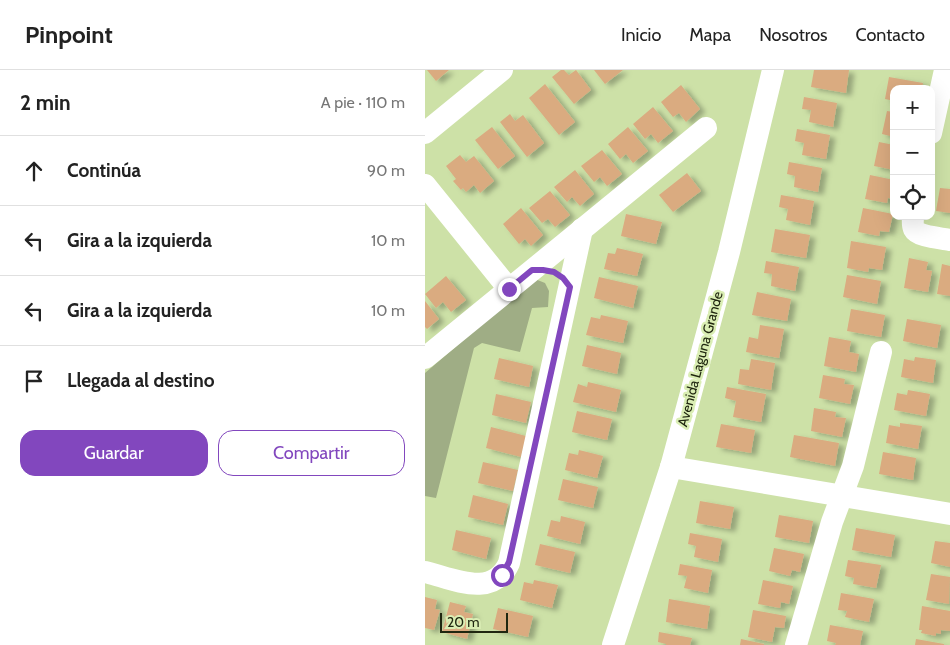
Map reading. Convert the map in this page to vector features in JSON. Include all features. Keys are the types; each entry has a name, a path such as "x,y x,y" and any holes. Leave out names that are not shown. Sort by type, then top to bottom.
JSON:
{"street":[{"path":"425,133 502,70"},
{"name":"Avenida Laguna Grande","path":"613,645 671,467 729,252 773,70"},
{"path":"932,130 945,94 945,70"},
{"path":"425,358 706,128"},
{"path":"425,184 509,289"},
{"path":"913,220 914,229 917,233 950,240"},
{"path":"425,572 478,584 497,580 507,569 583,229"},
{"path":"532,270 554,272 563,278 570,287"},
{"path":"796,645 832,522 853,466 881,352"},
{"path":"671,467 950,514"}],"green space":[{"path":"535,279 545,283 549,291 548,307 532,308 520,352 482,343 474,348 436,498 425,496 425,373"}],"building":[{"path":"427,70 449,70 436,81"},
{"path":"561,70 564,70 569,75 576,70 591,90 574,104 552,77"},
{"path":"594,70 623,70 605,84"},
{"path":"814,70 849,70 846,93 811,87"},
{"path":"889,77 923,83 923,85 890,85 890,100 885,99"},
{"path":"545,84 575,122 559,135 529,98"},
{"path":"681,85 700,109 686,122 679,113 673,117 661,102"},
{"path":"804,97 837,103 833,127 809,122 811,110 802,109"},
{"path":"653,107 673,131 658,143 651,134 645,139 633,124"},
{"path":"887,111 890,111 890,136 882,134"},
{"path":"510,114 515,121 523,115 544,143 527,157 500,122"},
{"path":"492,127 515,156 498,169 475,140"},
{"path":"628,127 648,151 633,163 626,154 620,159 608,144"},
{"path":"797,129 830,135 826,159 802,155 804,143 795,141"},
{"path":"879,142 890,144 890,169 874,166"},
{"path":"602,150 622,174 607,186 600,177 594,182 581,166"},
{"path":"460,155 466,162 474,156 494,181 480,193 474,185 466,192 463,188 461,190 453,181 456,179 446,166"},
{"path":"789,162 822,168 818,192 794,187 795,176 787,174"},
{"path":"575,170 594,194 580,206 572,197 567,202 554,187"},
{"path":"687,173 701,191 673,212 659,195"},
{"path":"870,175 890,179 890,198 888,198 887,203 865,199"},
{"path":"940,188 950,189 950,213 936,211"},
{"path":"550,191 570,215 555,227 548,219 542,223 529,208"},
{"path":"781,195 814,201 810,225 786,220 788,209 779,207"},
{"path":"521,208 543,235 531,246 525,239 519,244 503,224"},
{"path":"863,208 890,213 890,220 892,220 889,232 880,231 879,236 858,232"},
{"path":"626,214 662,222 656,244 621,236"},
{"path":"775,229 810,235 806,258 771,252"},
{"path":"851,241 886,247 882,270 869,268 868,272 847,268"},
{"path":"617,248 643,254 637,276 604,269 608,253 615,254"},
{"path":"909,258 928,262 926,270 932,271 928,292 904,288"},
{"path":"766,261 799,267 795,291 771,286 772,274 764,273"},
{"path":"942,264 950,266 950,296 937,294"},
{"path":"847,275 881,281 877,304 843,297"},
{"path":"446,276 466,300 451,312 443,302 436,308 425,294"},
{"path":"599,277 638,286 633,308 594,298"},
{"path":"757,292 791,299 787,321 752,315"},
{"path":"425,301 439,319 427,329 425,327"},
{"path":"851,309 885,315 881,337 847,331"},
{"path":"601,315 628,321 623,343 586,335 591,317 600,319"},
{"path":"907,319 941,325 937,348 903,341"},
{"path":"760,325 784,329 779,358 746,352 749,337 758,339"},
{"path":"829,337 851,341 849,352 859,354 856,372 824,366"},
{"path":"587,345 621,353 617,374 582,366"},
{"path":"915,357 936,360 933,383 901,377 904,359 914,361"},
{"path":"499,358 533,366 529,387 494,379"},
{"path":"751,359 775,363 771,390 738,384 740,369 749,370"},
{"path":"823,375 845,379 844,384 854,385 850,404 819,398"},
{"path":"588,382 621,390 616,412 573,402 578,384 587,387"},
{"path":"727,387 766,394 761,422 733,417 736,401 725,398"},
{"path":"908,390 930,394 926,416 894,410 897,393 907,395"},
{"path":"496,394 531,402 526,423 492,415"},
{"path":"814,408 836,412 835,417 846,418 842,437 811,431"},
{"path":"577,411 612,419 607,440 572,432"},
{"path":"900,423 922,426 918,449 886,443 889,425 900,427"},
{"path":"721,424 755,430 751,453 716,447"},
{"path":"491,427 526,436 521,457 486,448"},
{"path":"794,435 839,443 835,466 790,457"},
{"path":"579,450 603,456 597,478 565,470 569,453 578,455"},
{"path":"883,452 916,458 913,480 879,474"},
{"path":"483,462 518,470 513,491 478,483"},
{"path":"563,479 598,487 593,508 558,500"},
{"path":"473,495 508,504 503,525 468,517"},
{"path":"700,501 734,507 730,529 696,523"},
{"path":"779,515 813,521 809,543 775,537"},
{"path":"561,516 585,522 580,544 547,536 551,520 560,522"},
{"path":"856,528 895,535 891,557 852,550"},
{"path":"456,530 491,538 486,559 452,550"},
{"path":"690,533 722,539 718,562 694,557 696,546 688,544"},
{"path":"935,541 950,543 950,567 931,563"},
{"path":"540,544 575,552 570,573 535,565"},
{"path":"774,548 804,554 800,572 792,570 790,576 769,571"},
{"path":"848,560 881,565 876,588 853,584 854,578 845,576"},
{"path":"680,564 712,570 708,593 684,588 687,576 678,575"},
{"path":"931,574 950,577 949,604 926,600"},
{"path":"534,580 558,585 552,608 520,600 524,582 533,584"},
{"path":"763,580 793,586 789,604 781,602 780,608 758,604"},
{"path":"841,593 874,599 869,622 845,617 847,611 838,610"},
{"path":"425,597 437,600 435,609 440,610 434,630 425,628"},
{"path":"669,599 710,606 707,629 666,622"},
{"path":"450,602 466,606 464,612 473,614 467,639 442,632"},
{"path":"922,606 950,611 950,631 941,630 941,634 936,633 936,636 921,633 922,630 919,630"},
{"path":"498,608 533,616 528,637 493,629"},
{"path":"753,610 786,616 784,628 775,627 772,642 748,637"},
{"path":"830,625 863,631 860,645 835,645 836,643 827,641"},
{"path":"659,632 692,638 690,645 666,645 658,642"},
{"path":"741,639 764,644 764,645 740,645"},
{"path":"916,639 944,644 944,645 915,645"}],"route":[{"path":"502,575 507,569 509,562 570,287 563,278 554,272 532,270 509,289"}]}
